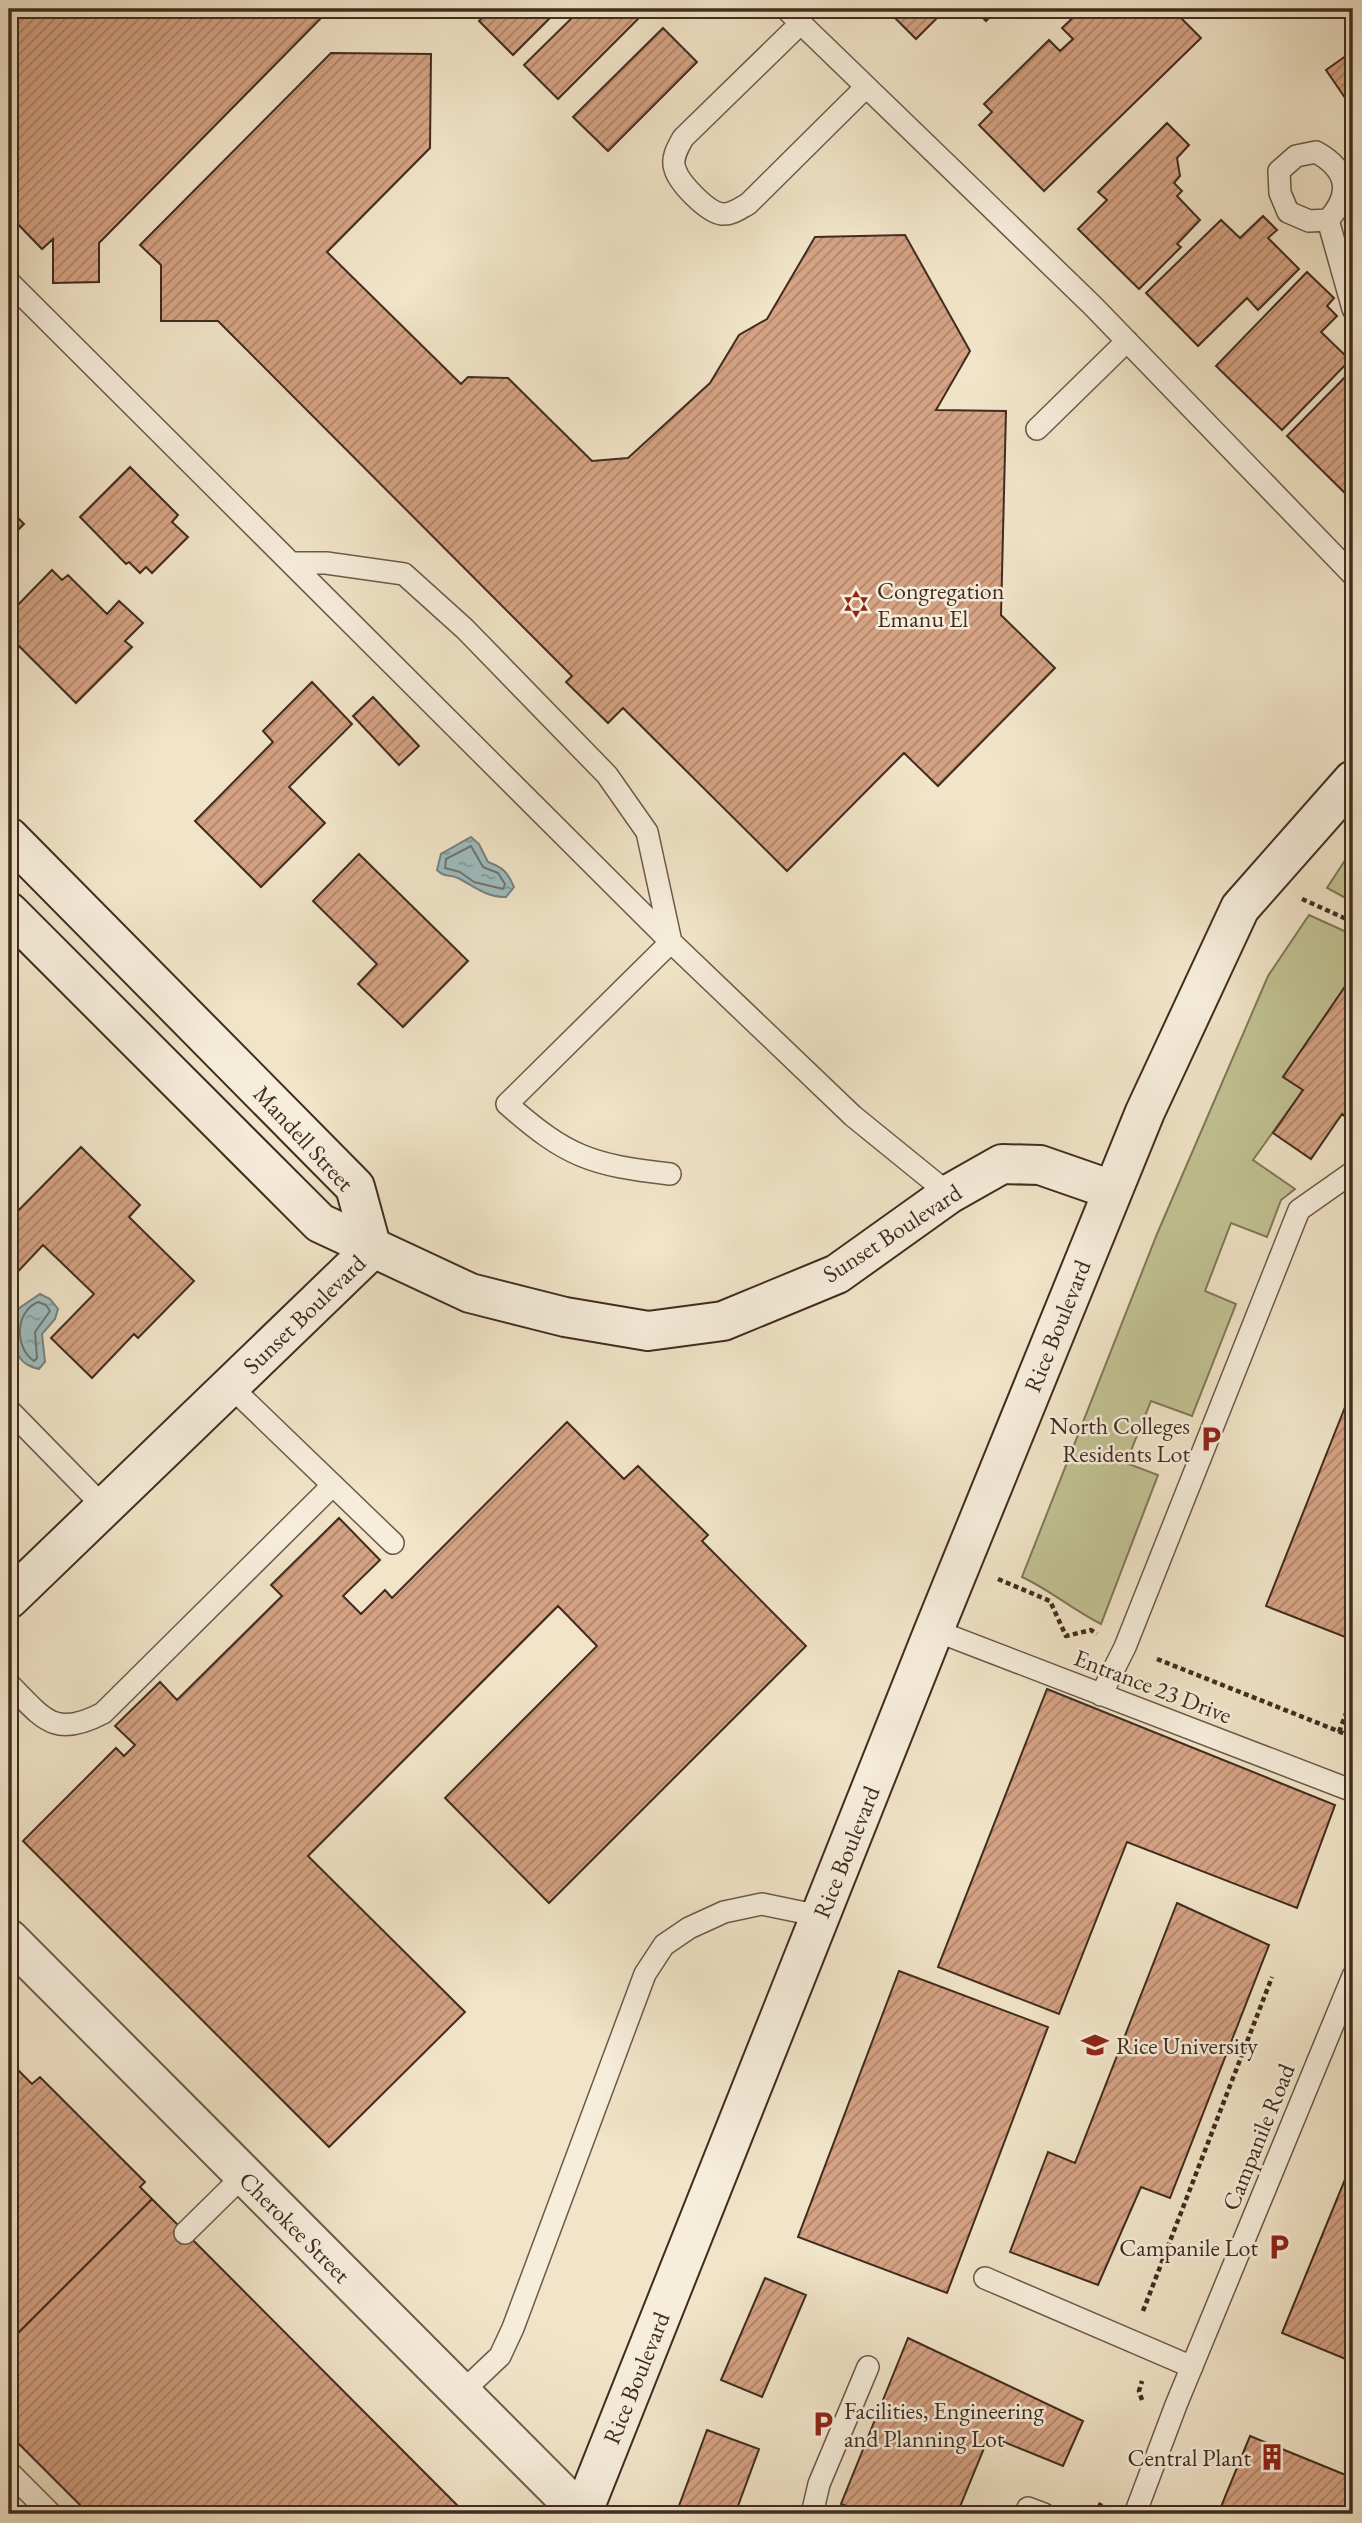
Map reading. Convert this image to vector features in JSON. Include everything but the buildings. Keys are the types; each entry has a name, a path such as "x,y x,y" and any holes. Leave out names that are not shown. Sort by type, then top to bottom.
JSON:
{"street":[{"path":"1112,1190 1240,908 1353,780"},
{"name":"Mandell Street","path":"9,837 355,1187 372,1249"},
{"name":"Mandell Street","path":"9,912 320,1223 372,1249"},
{"name":"Sunset Boulevard","path":"9,1599 372,1249 470,1293 565,1317 648,1331 723,1321 837,1274 948,1194 1002,1164 1040,1165 1112,1190"},
{"name":"Rice Boulevard","path":"582,2514 1112,1190"},
{"name":"Cherokee Street","path":"9,1939 582,2514"}],"lane":[{"path":"866,87 748,204 734,212 721,214 710,209 681,180 674,168 675,152 683,138 793,16 866,87 1127,341 1353,575"},
{"path":"1328,220 1353,309"},
{"path":"9,282 294,563 671,942 853,1116 948,1194"},
{"path":"1037,429 1127,341"},
{"path":"294,563 326,563 404,574 505,669 607,775 647,832 671,942"},
{"path":"670,1174 621,1168 574,1155 544,1136 507,1104 671,942"},
{"path":"1101,1695 1125,1647 1298,1210 1353,1172"},
{"path":"229,1385 393,1544"},
{"path":"9,1410 104,1507"},
{"path":"9,1684 46,1722 65,1727 85,1723 103,1713 333,1485"},
{"name":"Entrance 23 Drive","path":"934,1630 1353,1791"},
{"path":"461,2393 500,2356 513,2328 645,1973 664,1945 690,1928 724,1912 762,1904 820,1916"},
{"name":"Campanile Road","path":"1135,2514 1192,2367 1353,1976"},
{"path":"186,2233 244,2175"},
{"path":"985,2278 1192,2367"},
{"path":"812,2514 819,2484 867,2367"},
{"path":"9,2472 51,2514"}],"path":[{"path":"1298,897 1353,922"},
{"path":"997,1578 1050,1601 1066,1636 1091,1630 1125,1647 1353,1737"},
{"path":"1339,1732 1353,1695"},
{"path":"1142,2400 1139,2390 1168,2329 1167,2324 1143,2312 1272,1977"}],"green space":[{"path":"1353,848 1353,902 1327,888"},
{"path":"1309,915 1353,935 1353,975 1283,1077 1303,1090 1253,1160 1295,1189 1281,1200 1267,1237 1231,1223 1205,1291 1236,1304 1192,1416 1151,1401 1126,1463 1158,1475 1101,1624 1022,1577 1157,1234 1268,976"}],"water":[{"path":"471,837 479,844 488,862 501,868 509,877 514,887 506,897 486,893 437,870 441,854"},
{"path":"40,1294 50,1299 58,1309 55,1319 42,1334 45,1362 39,1369 22,1361 13,1336 18,1309"}],"place":[{"name":"Congregation Emanu El","path":"856,604"},
{"name":"North Colleges Residents Lot","path":"1211,1439"},
{"name":"Rice University","path":"1095,2045"},
{"name":"Campanile Lot","path":"1279,2247"},
{"name":"Facilities, Engineering and Planning Lot","path":"823,2424"},
{"name":"Central Plant","path":"1272,2457"}]}
